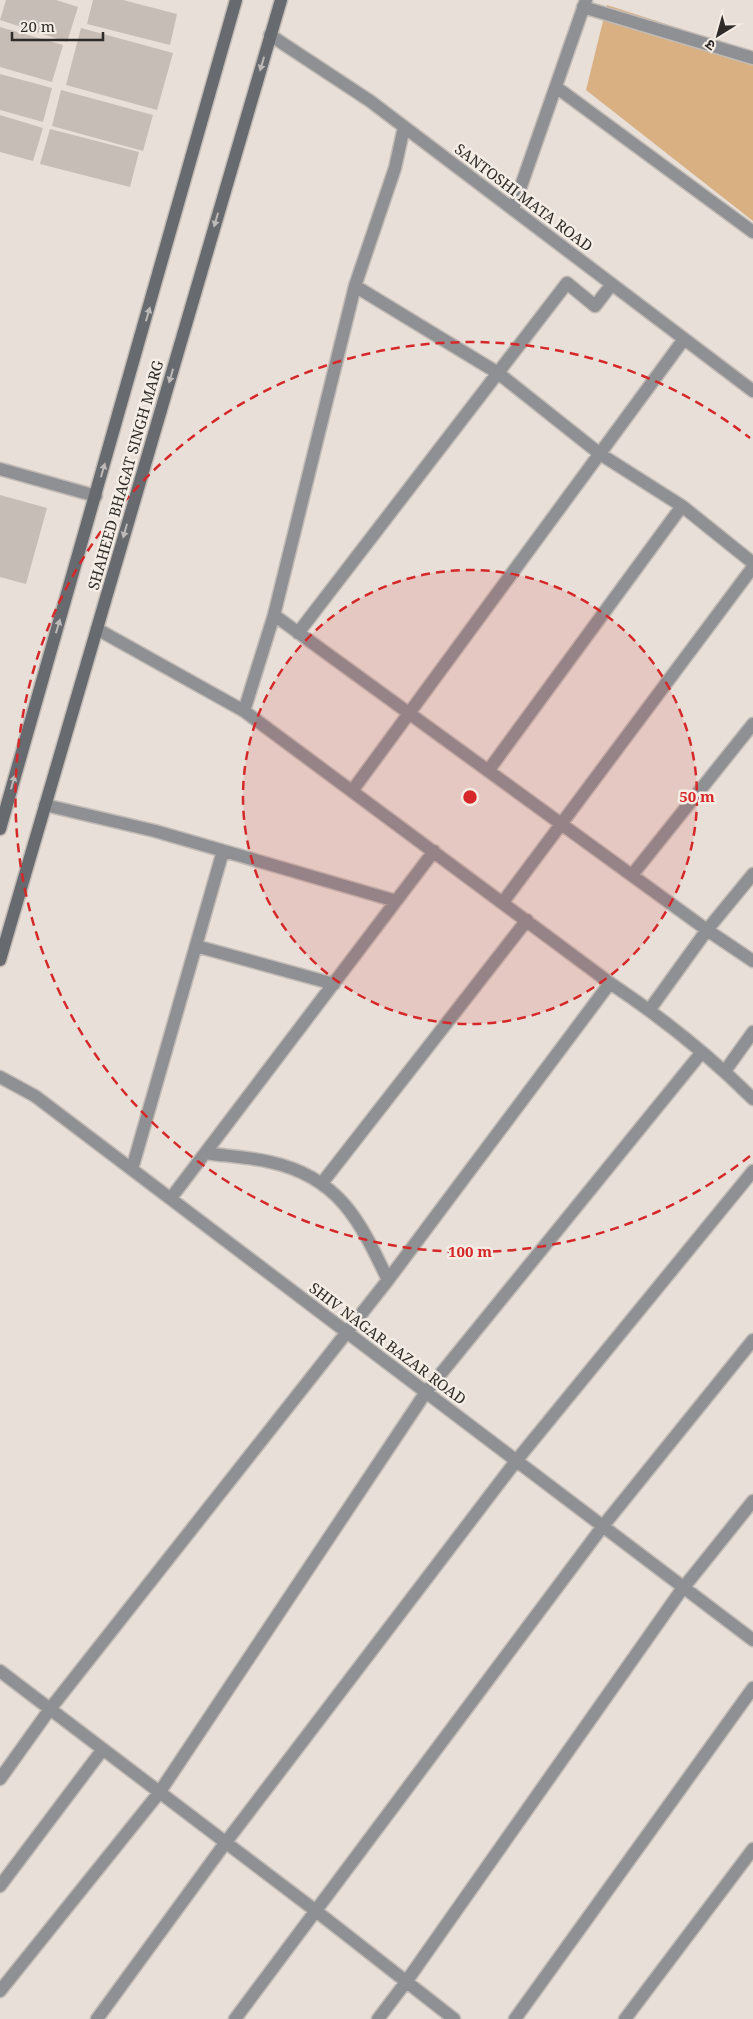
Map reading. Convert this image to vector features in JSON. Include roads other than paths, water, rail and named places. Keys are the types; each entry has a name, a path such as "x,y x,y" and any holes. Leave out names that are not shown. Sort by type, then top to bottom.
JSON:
{"main road":[{"name":"SHAHEED BHAGAT SINGH MARG","path":"0,829 236,0"},
{"name":"SHAHEED BHAGAT SINGH MARG","path":"0,960 281,0"}],"street":[{"path":"513,209 585,4 753,58"},
{"name":"SANTOSHI MATA ROAD","path":"270,36 370,101 753,391"},
{"path":"556,86 753,232"},
{"path":"244,711 274,615 355,286 395,168 404,127"},
{"path":"298,633 567,283 595,306 612,284"},
{"path":"355,286 498,373 600,454 682,506 753,562"},
{"path":"352,791 684,339"},
{"path":"0,469 96,496"},
{"path":"488,771 682,506"},
{"path":"502,902 560,822 753,567"},
{"path":"274,615 632,876 753,961"},
{"path":"97,628 244,711 610,983 650,1009 725,1071 753,1099"},
{"path":"632,876 753,724"},
{"path":"45,805 155,831 396,901"},
{"path":"132,1169 223,851"},
{"path":"171,1198 434,852"},
{"path":"650,1009 707,930 753,874"},
{"path":"322,1183 527,920"},
{"path":"196,946 334,984"},
{"path":"0,1779 50,1709 388,1280 610,983"},
{"path":"725,1071 753,1032"},
{"path":"0,1992 159,1793 426,1392 702,1052"},
{"name":"SHIV NAGAR BAZAR ROAD","path":"0,1077 35,1096 753,1640"},
{"path":"205,1153 269,1161 294,1168 314,1177 354,1214 388,1280"},
{"path":"97,2019 226,1842 516,1461 753,1171"},
{"path":"236,2019 603,1526 753,1340"},
{"path":"378,2019 684,1588 753,1501"},
{"path":"0,1671 226,1842 454,2019"},
{"path":"515,2019 753,1688"},
{"path":"0,1886 103,1749"},
{"path":"625,2019 753,1849"}]}
